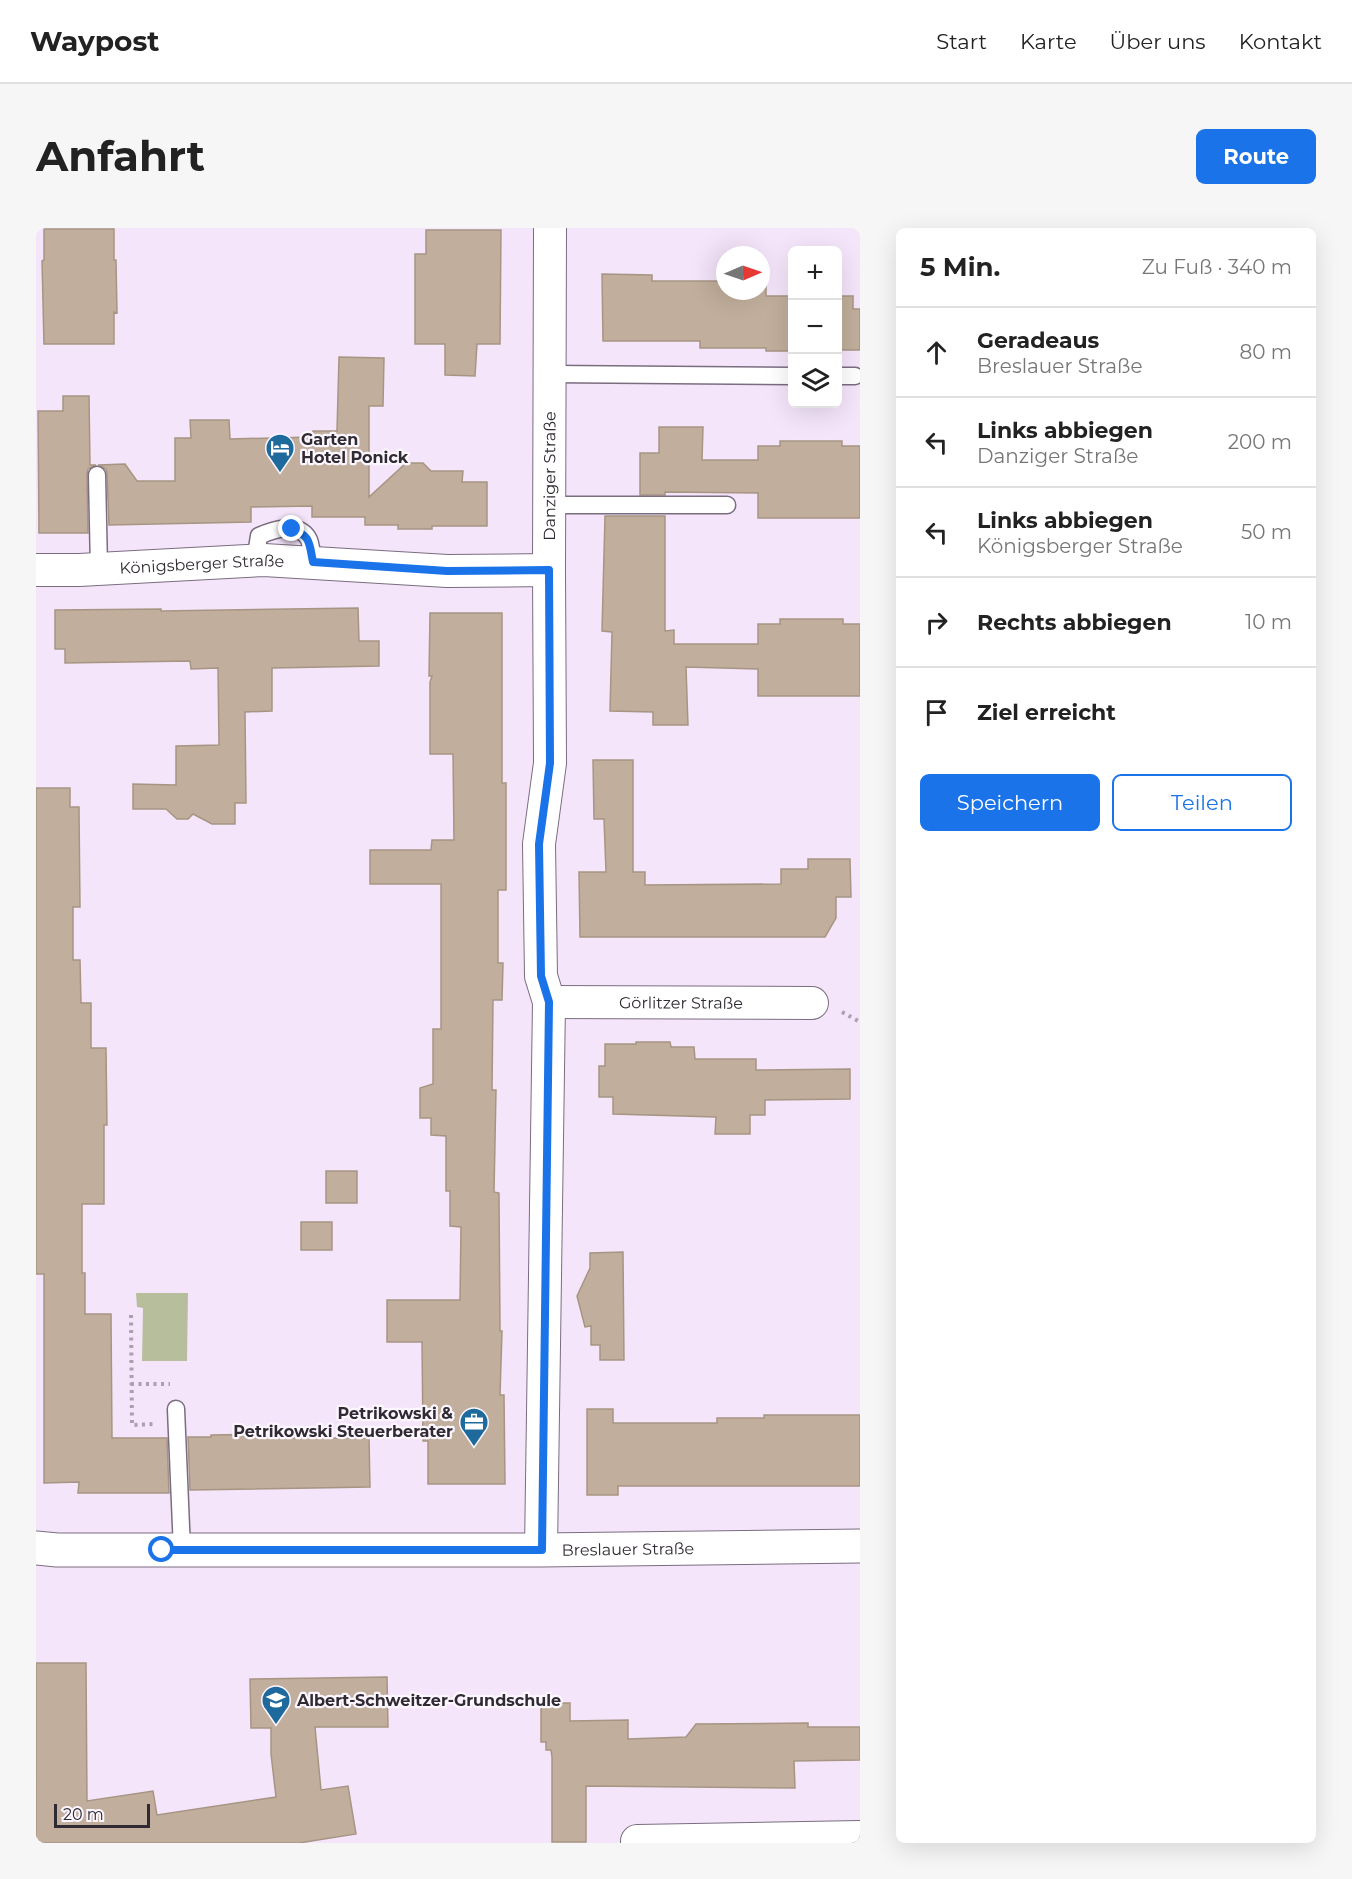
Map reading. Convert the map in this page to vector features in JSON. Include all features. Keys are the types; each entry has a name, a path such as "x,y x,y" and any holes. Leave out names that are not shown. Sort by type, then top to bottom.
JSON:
{"street":[{"name":"Danziger Straße","path":"542,1550 549,1002 541,976 539,844 550,763 550,228"},
{"name":"Königsberger Straße","path":"36,570 255,561 313,562 447,571 549,570"},
{"name":"Görlitzer Straße","path":"549,1002 812,1003"},
{"name":"Breslauer Straße","path":"36,1548 57,1550 542,1550 860,1546"},
{"path":"637,1841 860,1837"}],"lane":[{"path":"550,374 788,376"},
{"path":"842,376 855,376"},
{"path":"97,476 99,569"},
{"path":"549,505 727,505"},
{"path":"176,1409 182,1550"}],"path":[{"path":"131,1315 132,1425 156,1424 156,1431"},
{"path":"131,1384 177,1384"}],"green space":[{"path":"136,1293 188,1293 187,1361 142,1361 143,1308 137,1307"}],"building":[{"path":"44,229 114,229 117,313 114,312 114,344 44,344 42,261 44,260"},
{"path":"426,230 501,230 500,344 477,344 475,376 445,375 445,344 415,344 415,254 426,254"},
{"path":"602,274 652,275 652,281 716,281 716,300 770,300 770,296 788,296 788,351 766,351 766,348 700,348 700,341 603,341"},
{"path":"842,296 853,296 853,309 860,309 860,350 842,350"},
{"path":"339,357 384,358 383,406 369,406 369,497 406,463 423,463 431,471 463,471 462,482 487,482 487,526 432,526 432,529 398,529 398,525 365,525 365,517 312,517 312,506 251,507 251,522 109,525 107,474 106,469 98,465 125,464 137,481 175,481 175,438 191,438 190,420 229,420 230,439 313,437 313,431 337,431"},
{"path":"63,396 89,396 90,465 96,465 88,469 87,475 88,533 39,533 38,411 63,411"},
{"path":"659,427 703,427 702,460 758,460 758,446 780,446 780,441 842,441 842,446 860,446 860,518 758,518 758,493 665,492 665,495 640,495 640,453 659,453"},
{"path":"605,516 665,516 665,631 674,630 674,644 758,644 758,624 780,624 780,619 843,619 843,624 860,624 860,696 758,696 758,669 686,667 688,725 653,725 653,712 610,711 612,632 602,631"},
{"path":"358,608 359,641 379,641 379,666 272,668 272,711 245,712 246,803 235,803 235,824 212,824 193,814 188,819 177,819 166,809 133,809 133,784 176,785 176,746 219,745 218,668 191,669 190,661 65,663 65,649 55,649 55,610"},
{"path":"430,613 502,613 502,783 506,783 506,890 498,890 498,963 503,963 502,1000 493,1000 492,1090 496,1090 494,1192 499,1193 500,1331 502,1331 500,1395 504,1395 505,1484 428,1484 428,1441 423,1441 422,1342 387,1342 387,1300 460,1300 461,1227 450,1226 450,1191 446,1191 446,1136 431,1135 431,1118 420,1118 420,1088 433,1084 433,1029 441,1029 441,884 370,884 370,850 431,850 432,840 454,840 453,754 430,754 430,682 432,676 429,676"},
{"path":"593,760 633,760 633,872 645,872 645,885 781,884 781,869 808,869 808,859 850,859 851,897 836,897 836,918 825,937 580,937 579,872 606,872 604,819 594,819"},
{"path":"36,788 70,788 70,807 79,807 80,907 73,907 73,960 80,960 81,1003 91,1003 91,1048 106,1048 107,1125 104,1125 104,1204 82,1204 82,1273 85,1273 85,1314 111,1314 112,1438 167,1438 169,1493 78,1493 79,1482 44,1483 44,1274 36,1274"},
{"path":"636,1042 670,1042 671,1047 694,1047 695,1059 756,1059 756,1070 850,1069 850,1099 765,1100 765,1115 750,1115 750,1134 715,1134 716,1117 613,1114 613,1097 599,1097 599,1066 605,1066 605,1044 636,1044"},
{"path":"326,1171 357,1171 357,1203 326,1203"},
{"path":"301,1222 332,1222 332,1250 301,1250"},
{"path":"623,1252 624,1360 600,1360 600,1345 591,1345 591,1326 585,1327 577,1296 590,1268 590,1253"},
{"path":"587,1409 613,1409 613,1423 717,1423 717,1418 764,1418 764,1415 860,1415 860,1486 618,1486 618,1495 587,1495"},
{"path":"279,1434 279,1438 369,1438 370,1487 190,1490 188,1437"},
{"path":"36,1663 86,1663 87,1801 153,1791 157,1815 276,1797 271,1754 271,1728 251,1728 250,1679 387,1677 388,1727 315,1727 321,1790 348,1786 356,1834 299,1843 36,1843"},
{"path":"541,1703 570,1703 570,1721 628,1720 628,1739 686,1737 696,1724 808,1723 808,1727 860,1727 860,1760 794,1761 795,1788 586,1786 586,1842 552,1842 552,1757 551,1750 546,1750 546,1742 541,1742"}],"place":[{"name":"Garten Hotel Ponick","path":"280,474"},
{"name":"Petrikowski & Petrikowski Steuerberater","path":"474,1448"},
{"name":"Albert-Schweitzer-Grundschule","path":"276,1726"}],"route":[{"path":"162,1550 542,1550 549,1002 541,976 539,844 550,763 549,570 447,571 313,562 309,539 292,529"}]}
